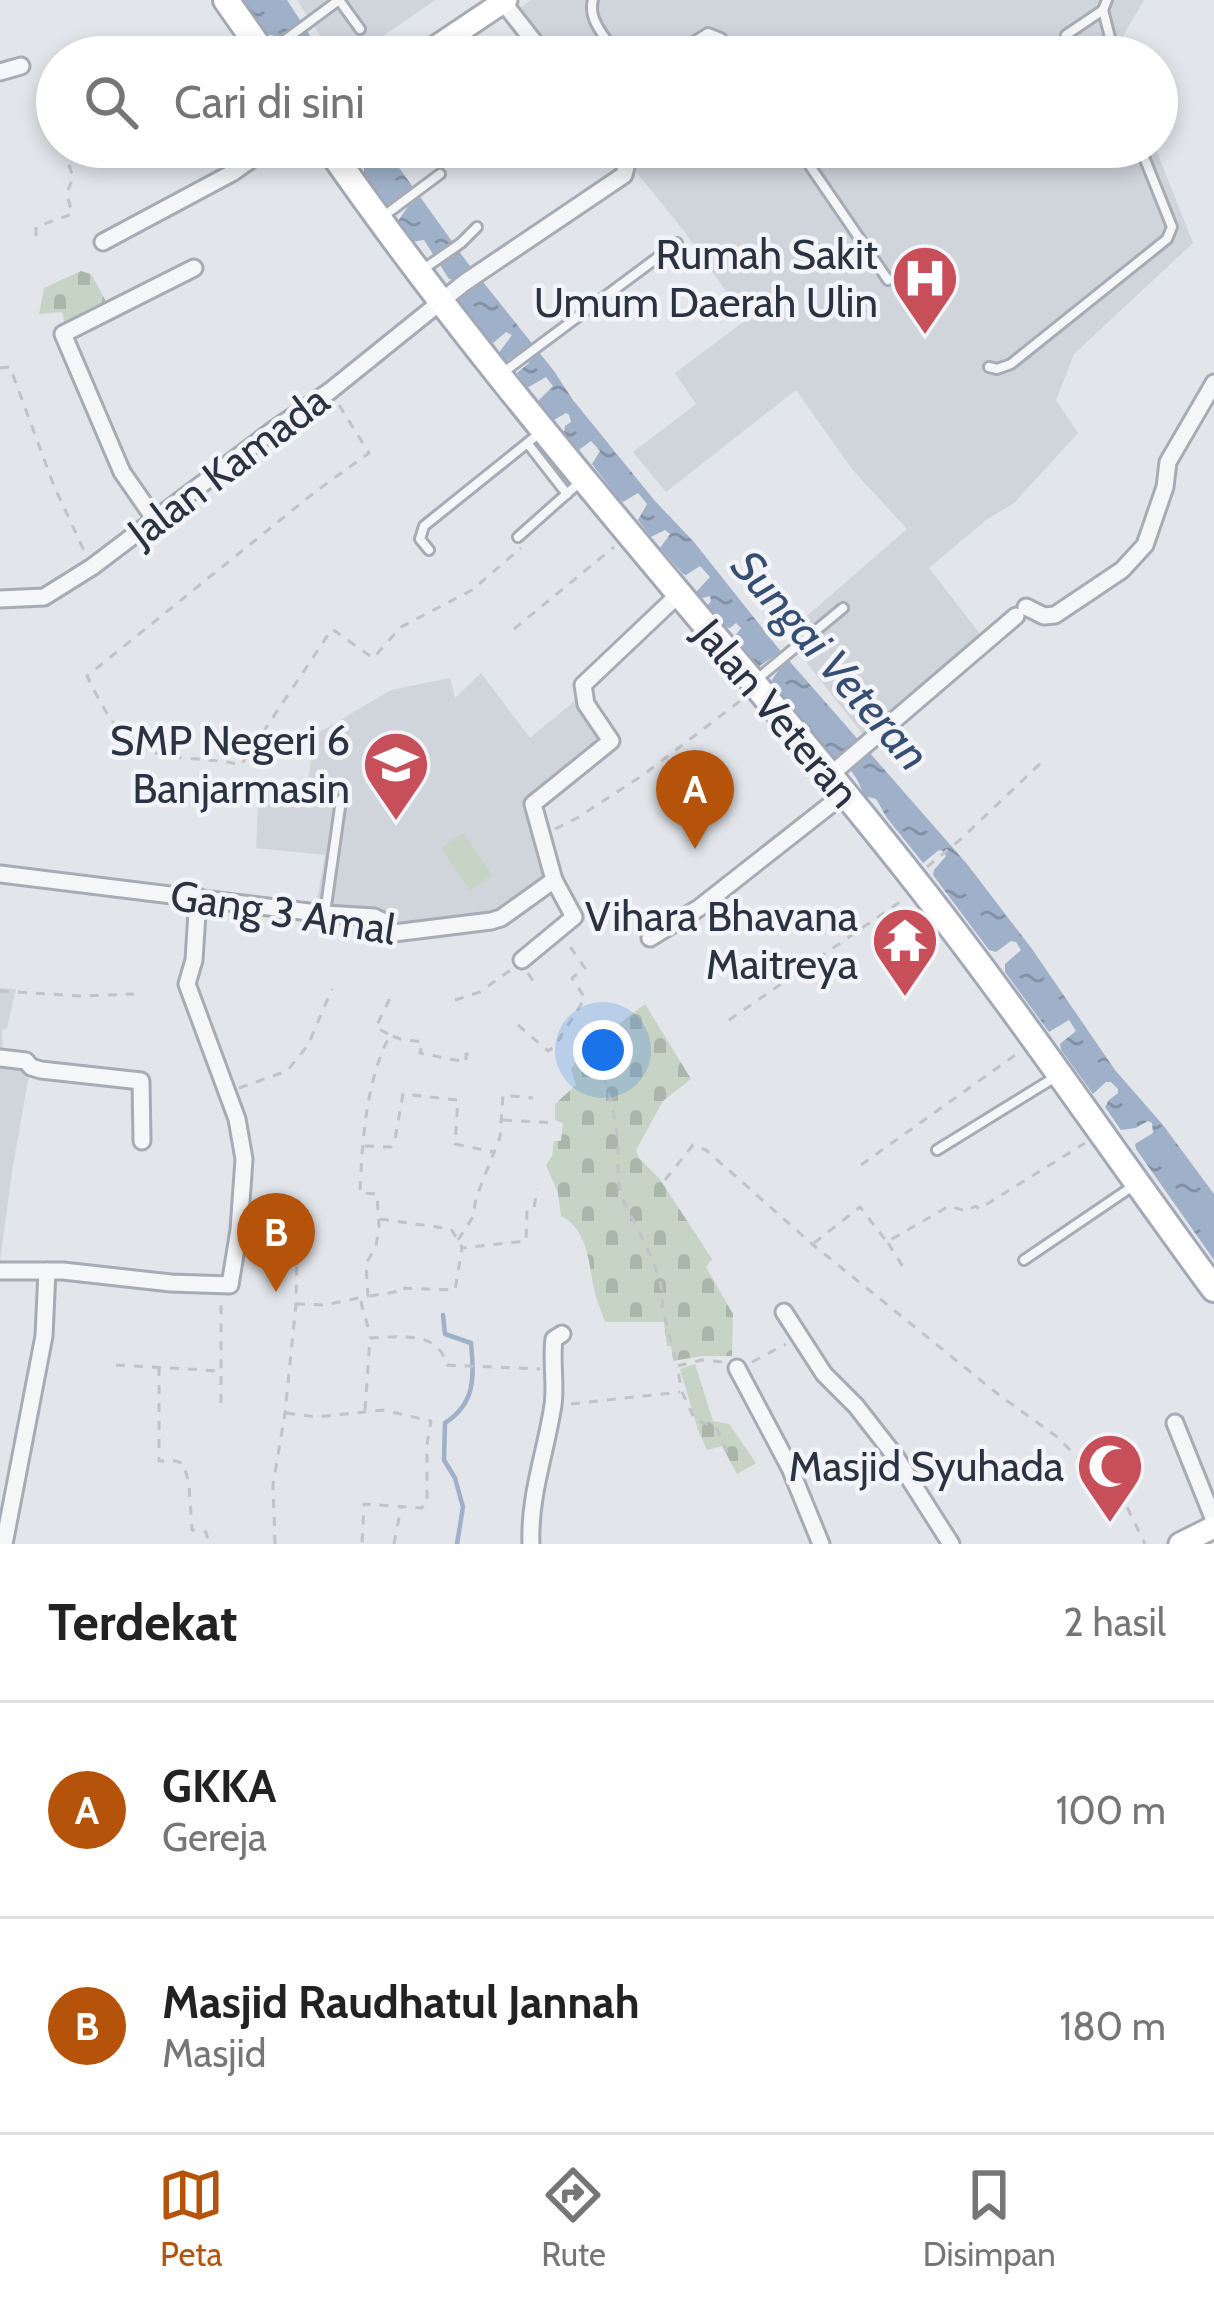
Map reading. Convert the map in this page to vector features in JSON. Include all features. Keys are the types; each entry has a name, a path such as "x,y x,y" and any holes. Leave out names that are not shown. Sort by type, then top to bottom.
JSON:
{"main road":[{"path":"226,0 254,36"},
{"path":"452,36 504,1"},
{"name":"Jalan Veteran","path":"352,168 427,266 441,300 500,375 536,437 575,486 629,534 838,779 1214,1289"},
{"path":"1180,1544 1214,1524"}],"street":[{"path":"504,1 530,36"},
{"path":"0,72 21,66"},
{"path":"103,242 239,168"},
{"name":"Jalan Kamada","path":"0,598 44,597 92,567 331,392 441,300 624,175 626,168"},
{"path":"156,521 122,472 63,334 194,268"},
{"path":"650,938 699,908 838,779 868,744 1021,612 1055,615 1122,570 1145,545 1165,487 1168,462 1214,383"},
{"path":"522,959 566,926 572,914 554,880 533,804 611,742 586,704 583,686 679,594"},
{"name":"Gang 3 Amal","path":"0,874 379,919 386,934 491,922 554,880"},
{"path":"0,1270 230,1286 244,1159 242,1140 187,984 194,960 198,898"},
{"path":"0,1058 26,1061 41,1070 140,1082 142,1141"},
{"path":"4,1544 44,1336 47,1271"},
{"path":"784,1312 824,1374 895,1456 951,1544"},
{"path":"531,1544 530,1513 553,1406 551,1355 554,1339 562,1334"},
{"path":"737,1368 790,1468 820,1544"},
{"path":"1175,1423 1214,1524"}],"lane":[{"path":"290,36 339,0 360,29"},
{"path":"593,0 592,17 605,36"},
{"path":"1067,36 1105,5 1111,36"},
{"path":"811,168 888,280"},
{"path":"988,367 1011,364 1167,239 1172,227 1148,168"},
{"path":"387,213 440,174"},
{"path":"427,266 478,226"},
{"path":"500,375 677,243"},
{"path":"429,550 420,539 424,526 536,437"},
{"path":"520,542 575,486"},
{"path":"758,681 843,608"},
{"path":"325,914 341,800"},
{"path":"938,1150 1058,1075"},
{"path":"1024,1260 1137,1184"}],"path":[{"path":"230,36 246,29"},
{"path":"36,236 36,227 72,214 67,193 73,177 70,168"},
{"path":"0,368 10,368 92,567"},
{"path":"331,392 368,453 88,676 104,710 136,746 153,754 213,758 241,766 332,628 373,658 401,627 472,590 520,542"},
{"path":"514,629 629,534"},
{"path":"543,837 643,775 758,681"},
{"path":"943,854 1045,759"},
{"path":"729,1019 921,888"},
{"path":"518,1025 551,1051 585,998 572,977 585,968 566,926"},
{"path":"455,1000 480,992 522,959"},
{"path":"226,1092 287,1071 308,1046 332,989"},
{"path":"0,991 134,994"},
{"path":"391,996 376,1027 400,1040 422,1042 420,1053 466,1061 466,1054 477,1054"},
{"path":"368,1296 366,1264 376,1246 378,1219 376,1194 360,1193 364,1145 374,1078 390,1035"},
{"path":"861,1165 1034,1042"},
{"path":"600,1058 619,1148 617,1176 623,1201 657,1273 682,1392 695,1420 716,1427 730,1459"},
{"path":"364,1145 391,1147 403,1094 458,1100 455,1144 494,1152"},
{"path":"458,1240 473,1217 500,1137 503,1095 533,1098"},
{"path":"501,1119 555,1123"},
{"path":"887,1242 950,1206 979,1209 1101,1134"},
{"path":"665,1180 693,1145 706,1150 812,1244 1056,1436 1126,1504 1145,1544"},
{"path":"462,1248 526,1241 527,1210 534,1208 537,1189"},
{"path":"275,1544 273,1485 296,1304 298,1200"},
{"path":"812,1244 860,1207 905,1270"},
{"path":"296,1304 325,1305 397,1288 455,1290 462,1248 451,1229 378,1219"},
{"path":"221,1403 222,1286"},
{"path":"360,1298 370,1338 365,1410"},
{"path":"677,1366 702,1360 729,1362 737,1368 799,1337"},
{"path":"370,1338 430,1340 443,1352 447,1365 554,1369"},
{"path":"116,1365 221,1371"},
{"path":"159,1367 159,1461 184,1465 192,1529 206,1532 209,1544"},
{"path":"553,1406 682,1392"},
{"path":"285,1413 317,1417 383,1410 431,1421 428,1504 421,1508 364,1504 362,1544"},
{"path":"394,1544 401,1505"}],"shaded area":[{"path":"297,0 435,0 383,36 320,36"},
{"path":"531,0 1144,0 1123,36 534,36 515,11"},
{"name":"Rumah Sakit Umum Daerah Ulin","path":"633,168 1163,168 1193,243 1074,354 1056,400 1078,433 1014,503 929,568 984,639 864,736 785,635 907,529 852,469 796,390 666,492 633,452 696,404 675,373 746,320"},
{"name":"SMP Negeri 6 Banjarmasin","path":"481,673 530,738 577,699 607,742 529,799 548,883 501,916 385,929 316,906 325,855 256,848 259,789 305,799 315,735 391,690 450,678 455,698"},
{"path":"0,988 16,989 7,1028 2,1031 3,1058 31,1063 0,1261"}],"green space":[{"path":"81,271 91,274 108,305 66,329 62,312 39,314 44,288"},
{"path":"463,833 492,875 470,890 441,848"},
{"path":"645,1004 691,1079 663,1101 636,1150 712,1259 706,1267 733,1314 732,1356 673,1361 664,1322 605,1322 585,1246 576,1228 561,1216 558,1193 546,1165 554,1141 561,1141 563,1123 555,1120 555,1104 576,1085 571,1069 598,1032 603,1036"},
{"path":"695,1364 713,1421 729,1424 756,1463 737,1474 722,1446 707,1450 698,1430 680,1369"}],"water":[{"path":"237,0 287,0 310,36 270,35 252,22"},
{"path":"364,168 399,168 655,501 967,864 1115,1070 1214,1194 1214,1260 1136,1149 1135,1144 1153,1133 1152,1123 1121,1130 1105,1107 1118,1089 1106,1082 1093,1094 1061,1050 1060,1044 1076,1031 1069,1020 1049,1032 1005,972 1005,964 1021,950 1016,942 996,952 989,950 933,875 946,856 943,851 923,863 876,799 864,796 853,773 833,758 770,683 783,663 776,655 758,667 735,636 741,628 736,623 725,627 708,605 710,596 697,595 710,577 700,566 683,574 660,548 670,534 665,530 651,537 638,520 647,504 638,493 623,502 618,498 592,464 600,451 591,441 579,450 564,432 571,422 569,415 554,420 538,401 553,386 546,377 527,388 517,373 529,363 522,351 506,361 498,354 512,335 506,332 493,343 486,340 456,302 467,276 449,279 424,240 411,242 398,221 409,205 407,197 386,206 364,176"}],"waterway":[{"path":"443,1315 445,1334 471,1343 472,1355 468,1398 445,1423 444,1460 463,1507 457,1544"}],"place":[{"name":"Rumah Sakit Umum Daerah Ulin","path":"925,337"},
{"name":"SMP Negeri 6 Banjarmasin","path":"396,823"},
{"name":"GKKA","path":"695,849"},
{"name":"Vihara Bhavana Maitreya","path":"905,999"},
{"name":"Masjid Raudhatul Jannah","path":"276,1292"},
{"name":"Masjid Syuhada","path":"1110,1525"}],"water label":[{"name":"Sungai Veteran","path":"831,660"}]}
